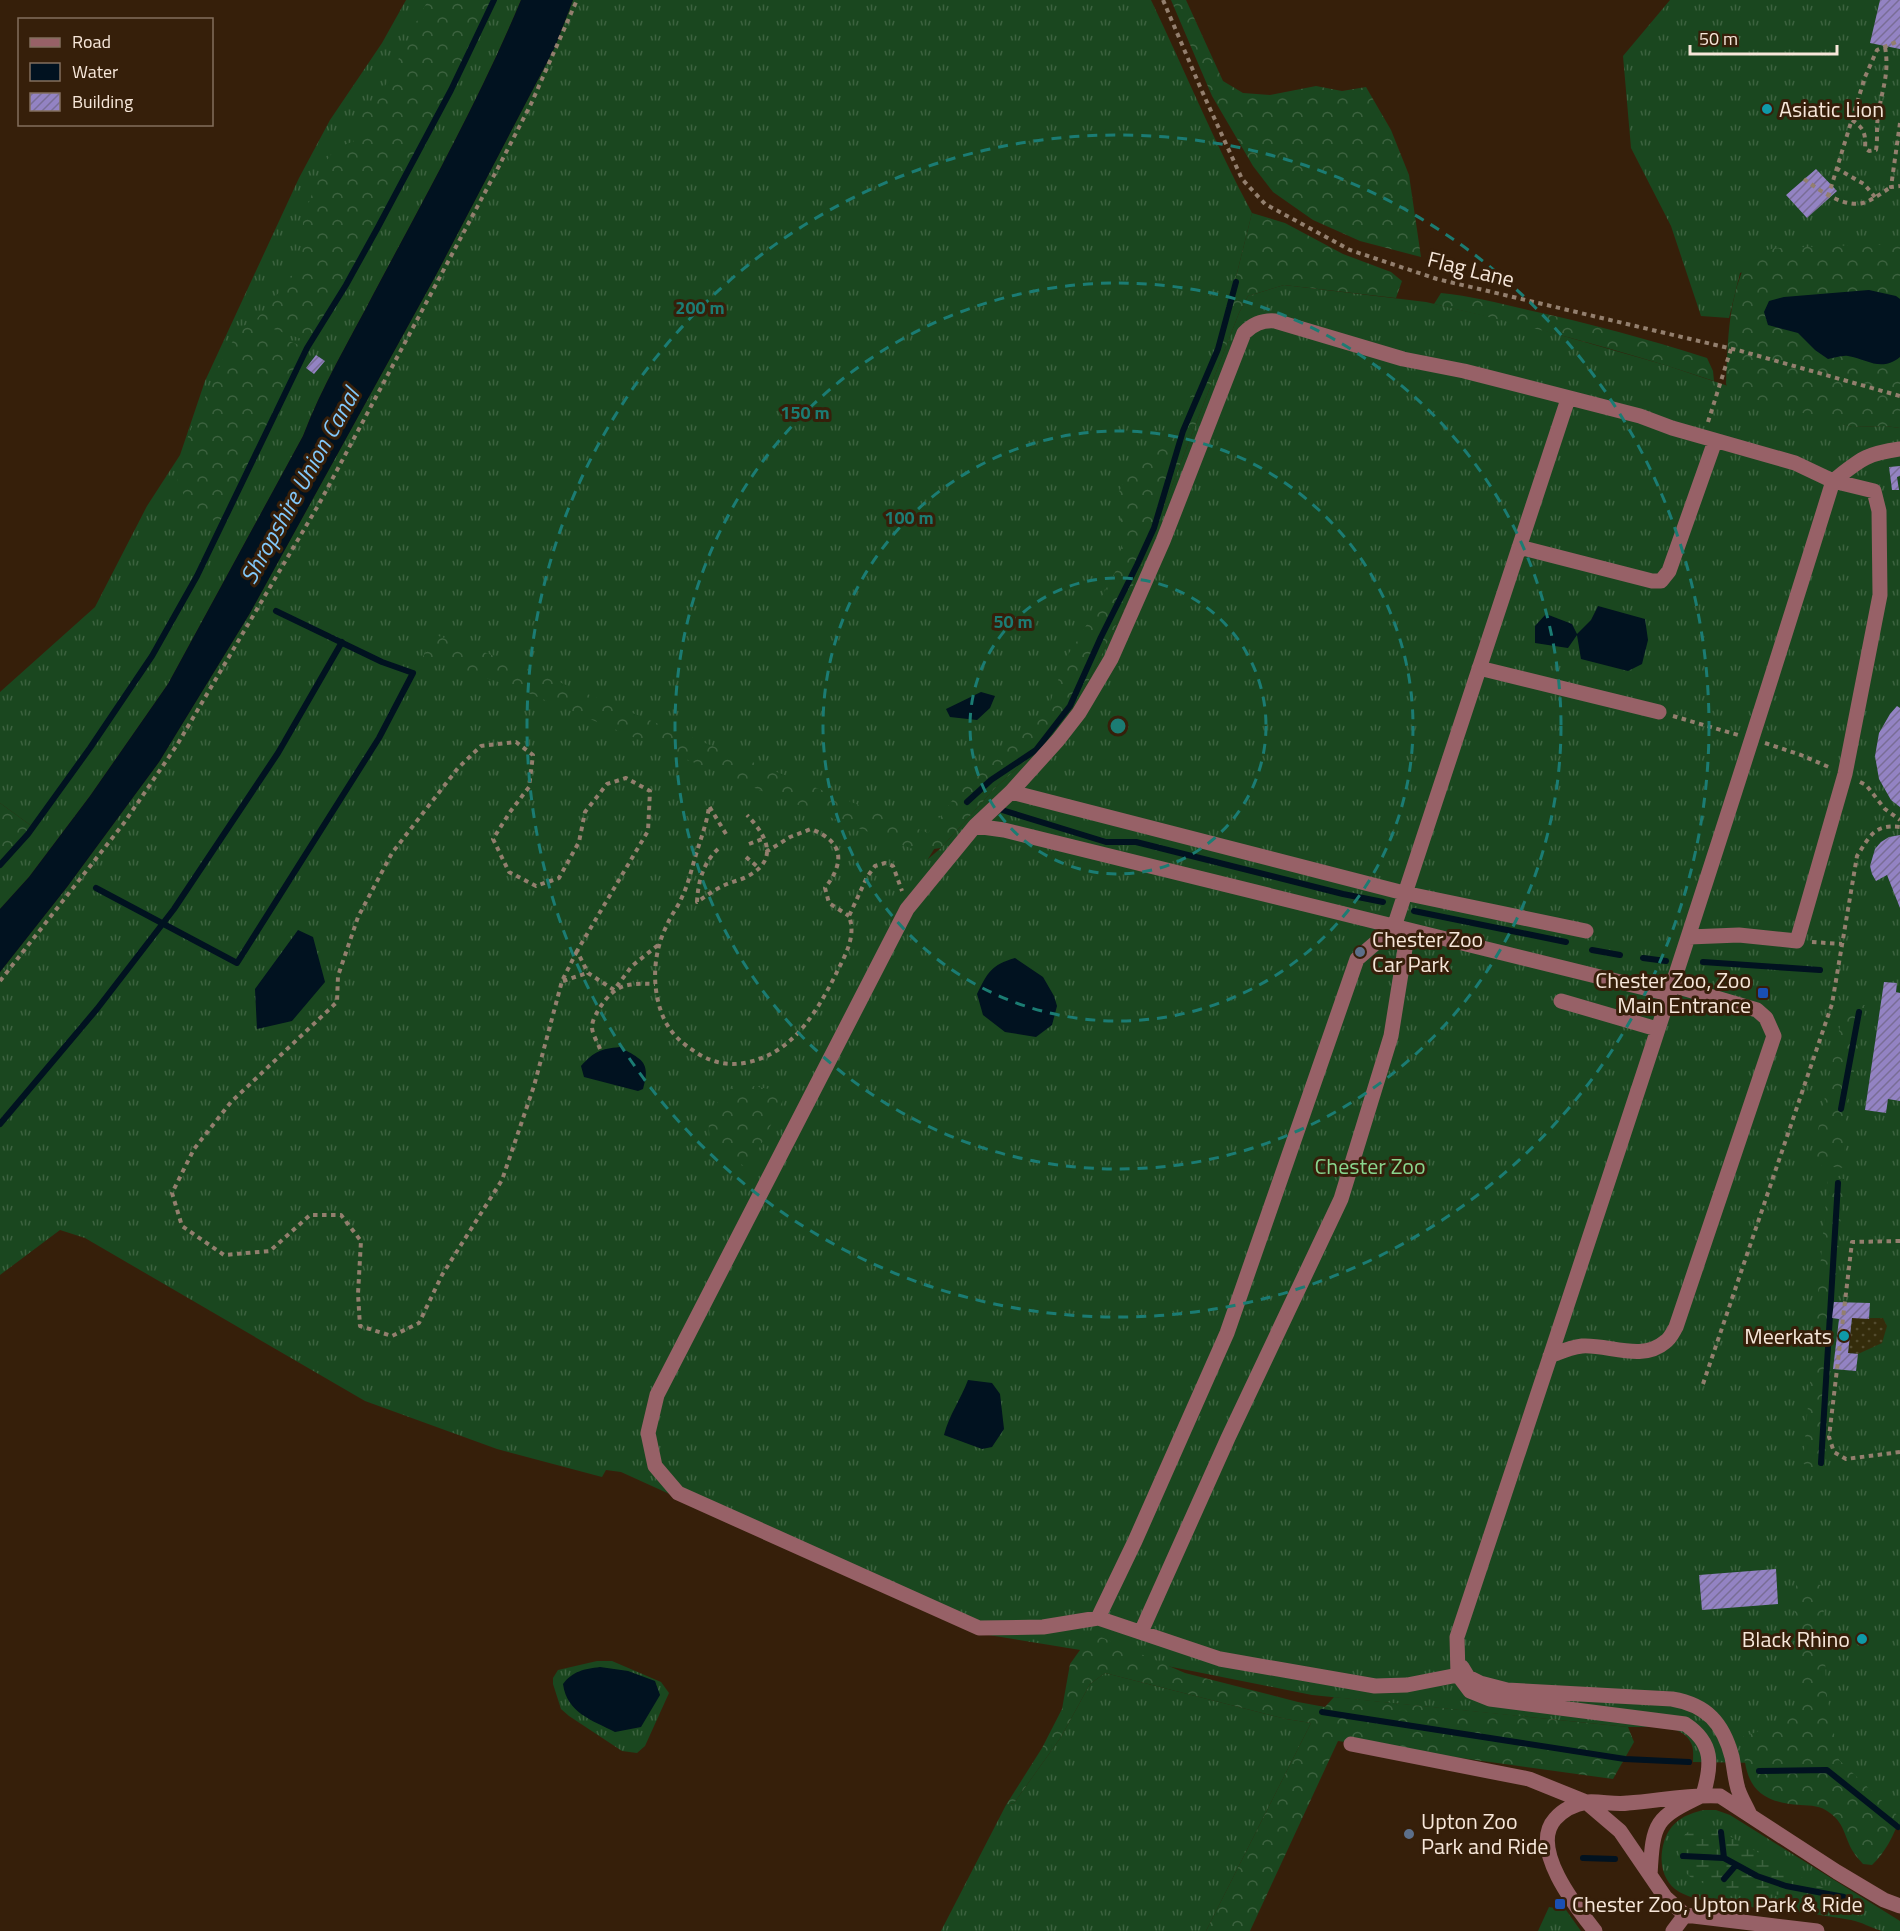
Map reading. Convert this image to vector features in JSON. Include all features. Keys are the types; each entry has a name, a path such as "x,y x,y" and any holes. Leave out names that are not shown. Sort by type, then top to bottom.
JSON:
{"street":[{"path":"1458,1675 1407,1685 1375,1686 1220,1659 1098,1618 1043,1627 980,1628 678,1493 655,1466 648,1433 657,1395 907,909 975,826 1011,792 1058,740 1079,713 1111,659 1163,541 1244,333 1263,320 1275,321 1403,359 1464,371 1641,416 1709,439 1794,463 1833,481 1874,491 1879,511 1880,595 1845,774 1797,942 1739,935 1689,937"},
{"path":"1141,1632 1228,1438 1341,1199 1391,1036 1404,893 1568,399"},
{"path":"1519,547 1643,579 1661,581 1669,571 1709,439"},
{"path":"1650,1875 1654,1834 1661,1820 1673,1809 1703,1795 1710,1769 1706,1746 1699,1733 1685,1724 1490,1699 1470,1691 1458,1675 1457,1637 1689,937 1833,481 1855,462 1871,454 1900,449"},
{"path":"1479,668 1659,712"},
{"path":"1011,792 1404,893 1586,931"},
{"path":"975,826 1004,830 1401,928 1671,989 1757,1010 1766,1018 1773,1036 1770,1047 1676,1327 1665,1342 1651,1349 1632,1352 1599,1346 1580,1346 1550,1356"},
{"path":"1098,1618 1135,1541 1227,1333 1357,959 1401,928"},
{"path":"1561,1001 1657,1029"},
{"path":"1456,1658 1468,1677 1480,1683 1507,1690 1672,1699 1701,1708 1713,1718 1724,1735 1738,1788 1750,1815"},
{"path":"1351,1744 1529,1779 1586,1802 1620,1831 1665,1897 1685,1915 1817,1931"},
{"path":"1595,1931 1577,1908 1561,1881 1546,1841 1550,1825 1563,1810 1586,1802 1623,1804 1703,1795 1720,1796 1837,1872 1884,1900 1900,1906"},
{"path":"1673,1931 1685,1915"}],"path":[{"path":"0,981 124,823 183,735 318,504 531,104 578,0"},
{"name":"Flag Lane","path":"1163,0 1242,179 1265,204 1350,250 1437,279 1731,348 1900,396"},
{"path":"1828,197 1865,77 1877,51 1896,42 1900,44"},
{"path":"1852,120 1863,127 1866,136 1865,148 1869,151 1876,150 1877,120 1888,68 1885,47"},
{"path":"1891,187 1900,123"},
{"path":"1836,168 1864,184 1875,197"},
{"path":"1804,179 1828,197 1863,203 1891,187 1900,186"},
{"path":"1709,439 1731,348"},
{"path":"516,742 533,755 529,787 510,812 494,839 509,872 536,886 559,878 579,842 585,812 607,784 626,778 650,791 648,831 577,951 562,981 534,1086 502,1180 442,1275 419,1323 392,1336 360,1326 358,1294 361,1241 341,1215 310,1215 270,1251 224,1255 182,1226 172,1193 194,1149 231,1102 337,1002 338,976 358,917 392,853 458,768 481,746 516,742"},
{"path":"1845,774 1866,785 1885,809 1900,820"},
{"path":"726,834 710,806 708,820 687,886 658,945 655,984 664,1020 674,1037 702,1056 718,1063 737,1064 754,1061 773,1054 796,1037 812,1017 844,958 852,937 853,926 849,916 829,903 825,888 838,869 839,859 835,846 828,838 811,828 790,837 766,852"},
{"path":"718,849 709,858 698,884 697,902 722,886 747,877 759,868 766,857 765,838 761,829 747,814"},
{"path":"1703,1384 1832,1004 1857,856 1867,840 1877,830 1886,825 1900,827"},
{"path":"749,844 765,838"},
{"path":"746,857 759,868"},
{"path":"849,916 867,877 875,866 885,863 893,866 907,909"},
{"path":"1797,942 1842,944"},
{"path":"600,1049 592,1027 596,1015 632,966 658,945"},
{"path":"577,951 588,973 614,990"},
{"path":"562,981 588,973"},
{"path":"614,990 635,984 655,984"},
{"path":"1900,1241 1852,1242 1829,1437 1834,1452 1846,1459 1900,1452"}],"green space":[{"path":"406,0 521,0 469,112 336,364 303,436 168,684 90,796 29,877 0,909 0,865 33,827 0,803 0,692 95,607 147,506 180,455 205,381 299,178 330,120 382,43"},
{"path":"428,0 494,0 407,174 310,342 254,322 302,265 303,218 323,165 336,148 357,140 362,130 360,103 374,108"},
{"name":"Chester Zoo","path":"573,0 1151,0 1252,213 1218,349 1070,706 991,780 936,846 928,859 941,848 995,788 1055,734 1080,698 1124,609 1239,313 1248,296 1284,285 1426,302 1521,324 1665,365 1852,427 1900,428 1900,1830 1832,1764 1693,1762 1691,1743 1686,1736 1672,1729 1628,1727 1312,1695 1117,1656 976,1633 621,1472 606,1470 602,1477 497,1449 365,1401 85,1238 60,1230 0,1275 0,972 67,887 159,762 250,613 436,275 555,47"},
{"path":"1171,0 1186,0 1223,81 1243,93 1270,95 1316,86 1342,91 1366,87 1391,130 1409,175 1421,257 1360,241 1313,220 1273,192 1253,166 1212,96"},
{"path":"1670,0 1900,0 1900,245 1826,248 1740,273 1729,318 1701,316 1671,226 1631,148 1623,56"},
{"path":"1252,213 1285,223 1343,254 1391,272 1402,281 1396,298 1284,285 1248,296 1239,313 1124,609 1080,698 1055,734 995,788 941,848 918,851 762,791 509,685 422,659 433,634 514,663 928,833 981,762 1035,725 1048,708 1067,656 1120,563 1122,535 1119,492 1129,470 1142,453 1176,424 1218,349"},
{"path":"1900,245 1900,428 1852,427 1730,392 1726,384 1730,318 1737,286 1750,254 1775,248"},
{"path":"1441,293 1573,320 1707,358 1713,371 1714,381 1575,339 1434,304"},
{"path":"245,325 307,348 222,526 187,499 179,485 178,466 199,410 218,370 231,344"},
{"path":"0,803 33,827 0,865"},
{"path":"1866,1005 1846,1115 1844,1168 1822,1166 1814,1160 1815,1144 1842,1017 1849,1006"},
{"path":"747,1085 787,1092 749,1169 710,1142 708,1117 732,1087"},
{"path":"1828,1178 1844,1179 1829,1360 1825,1468 1816,1470 1803,1463"},
{"path":"1810,1579 1823,1587 1826,1690 1839,1760 1900,1818 1889,1843 1872,1865 1863,1864 1856,1856 1842,1827 1830,1813 1816,1806 1784,1803 1761,1794 1749,1777 1746,1765 1743,1737 1788,1720 1799,1709 1802,1681 1793,1595 1798,1581"},
{"path":"1101,1637 1185,1673 1298,1702 1325,1707 1334,1697 1628,1727 1634,1742 1613,1779 1338,1741 1250,1931 1206,1931 1311,1723 1286,1719 1105,1673 1090,1684 1061,1737 1014,1803 1006,1805 1042,1748 1062,1709 1070,1664 1085,1643"},
{"path":"597,1661 612,1661 661,1682 669,1693 645,1746 637,1753 622,1751 561,1709 553,1684 553,1678 558,1670"},
{"path":"1105,1673 1286,1719 1311,1723 1206,1931 941,1931 1006,1805 1014,1803 1061,1737 1090,1684"},
{"path":"1704,1810 1716,1810 1730,1815 1900,1921 1900,1931 1882,1931 1855,1921 1814,1914 1714,1902 1685,1895 1675,1889 1667,1879 1662,1867 1664,1842 1670,1829 1679,1820"},
{"path":"1710,1825 1808,1881 1844,1897 1843,1903 1709,1886 1692,1878 1680,1862 1680,1843 1690,1831"},
{"path":"1549,1907 1566,1910 1581,1931 1538,1931"}],"sand":[{"name":"Meerkats","path":"1852,1318 1883,1318 1887,1326 1882,1343 1858,1354 1848,1353"}],"water":[{"name":"Shropshire Union Canal","path":"521,0 573,0 555,47 436,275 250,613 159,762 67,887 0,972 0,909 29,877 90,796 168,684 303,436 336,364 469,112"},
{"path":"1869,290 1900,299 1900,357 1887,364 1875,364 1846,356 1828,359 1798,333 1768,325 1764,312 1769,301 1784,297"},
{"path":"1598,606 1645,619 1648,640 1642,664 1628,671 1581,659 1577,635 1568,648 1535,643 1535,626 1546,614 1572,624 1577,634 1591,620"},
{"path":"981,692 995,696 990,708 977,720 950,717 946,709"},
{"path":"298,930 313,937 325,982 292,1021 257,1029 255,989"},
{"path":"1015,958 1043,977 1057,1006 1052,1025 1036,1037 1005,1032 983,1015 977,994 991,970 1000,963"},
{"path":"620,1047 643,1062 646,1072 643,1089 638,1091 584,1077 581,1066 590,1057 603,1050"},
{"path":"968,1380 992,1383 1000,1394 1004,1429 992,1447 982,1449 944,1435"},
{"path":"600,1667 628,1671 655,1681 660,1695 641,1727 615,1732 589,1719 575,1709 570,1702 563,1684 579,1671"}],"building":[{"path":"1880,0 1900,0 1900,49 1870,43"},
{"path":"1816,169 1837,191 1807,218 1786,195"},
{"path":"316,355 325,361 314,374 306,368"},
{"path":"1900,466 1900,476 1897,477 1899,490 1892,490 1889,467"},
{"path":"1897,706 1900,708 1900,807 1891,800 1879,779 1875,756 1879,733"},
{"path":"1900,835 1900,908 1887,875 1876,881 1870,866 1875,849 1881,842 1889,837"},
{"path":"1884,982 1897,983 1896,992 1900,993 1900,1101 1888,1099 1886,1113 1865,1110"},
{"name":"Meerkats","path":"1834,1302 1870,1303 1869,1319 1852,1318 1848,1353 1858,1354 1856,1371 1833,1369 1839,1319 1832,1318"},
{"path":"1776,1569 1778,1604 1702,1610 1699,1575"}],"waterway":[{"path":"0,865 28,834 152,656 197,576 307,348 377,229 451,90 494,0"},
{"path":"967,802 991,780 1036,750 1070,706 1154,528 1183,431 1218,349 1236,282"},
{"path":"96,888 237,963 379,738 413,673 382,662 276,611"},
{"path":"0,1124 97,1009 174,909 278,753 342,642"},
{"path":"1002,810 1106,842 1136,842 1383,902"},
{"path":"1414,911 1566,942"},
{"path":"1592,950 1620,955"},
{"path":"1643,958 1666,961"},
{"path":"1703,962 1820,970"},
{"path":"1841,1109 1859,1012"},
{"path":"1821,1463 1838,1183"},
{"path":"1322,1712 1625,1759 1689,1762"},
{"path":"1759,1771 1827,1770 1898,1827"},
{"path":"1721,1832 1724,1858"},
{"path":"1683,1856 1724,1858 1757,1876 1786,1886 1844,1897"},
{"path":"1583,1858 1615,1859"},
{"path":"1724,1879 1736,1865"}],"place":[{"name":"Asiatic Lion","path":"1767,109"},
{"name":"Chester Zoo Car Park","path":"1360,952"},
{"name":"Chester Zoo, Zoo Main Entrance","path":"1763,993"},
{"name":"Meerkats","path":"1844,1336"},
{"name":"Black Rhino","path":"1862,1639"},
{"name":"Upton Zoo Park and Ride","path":"1409,1834"},
{"name":"Chester Zoo, Upton Park & Ride","path":"1560,1904"}]}
